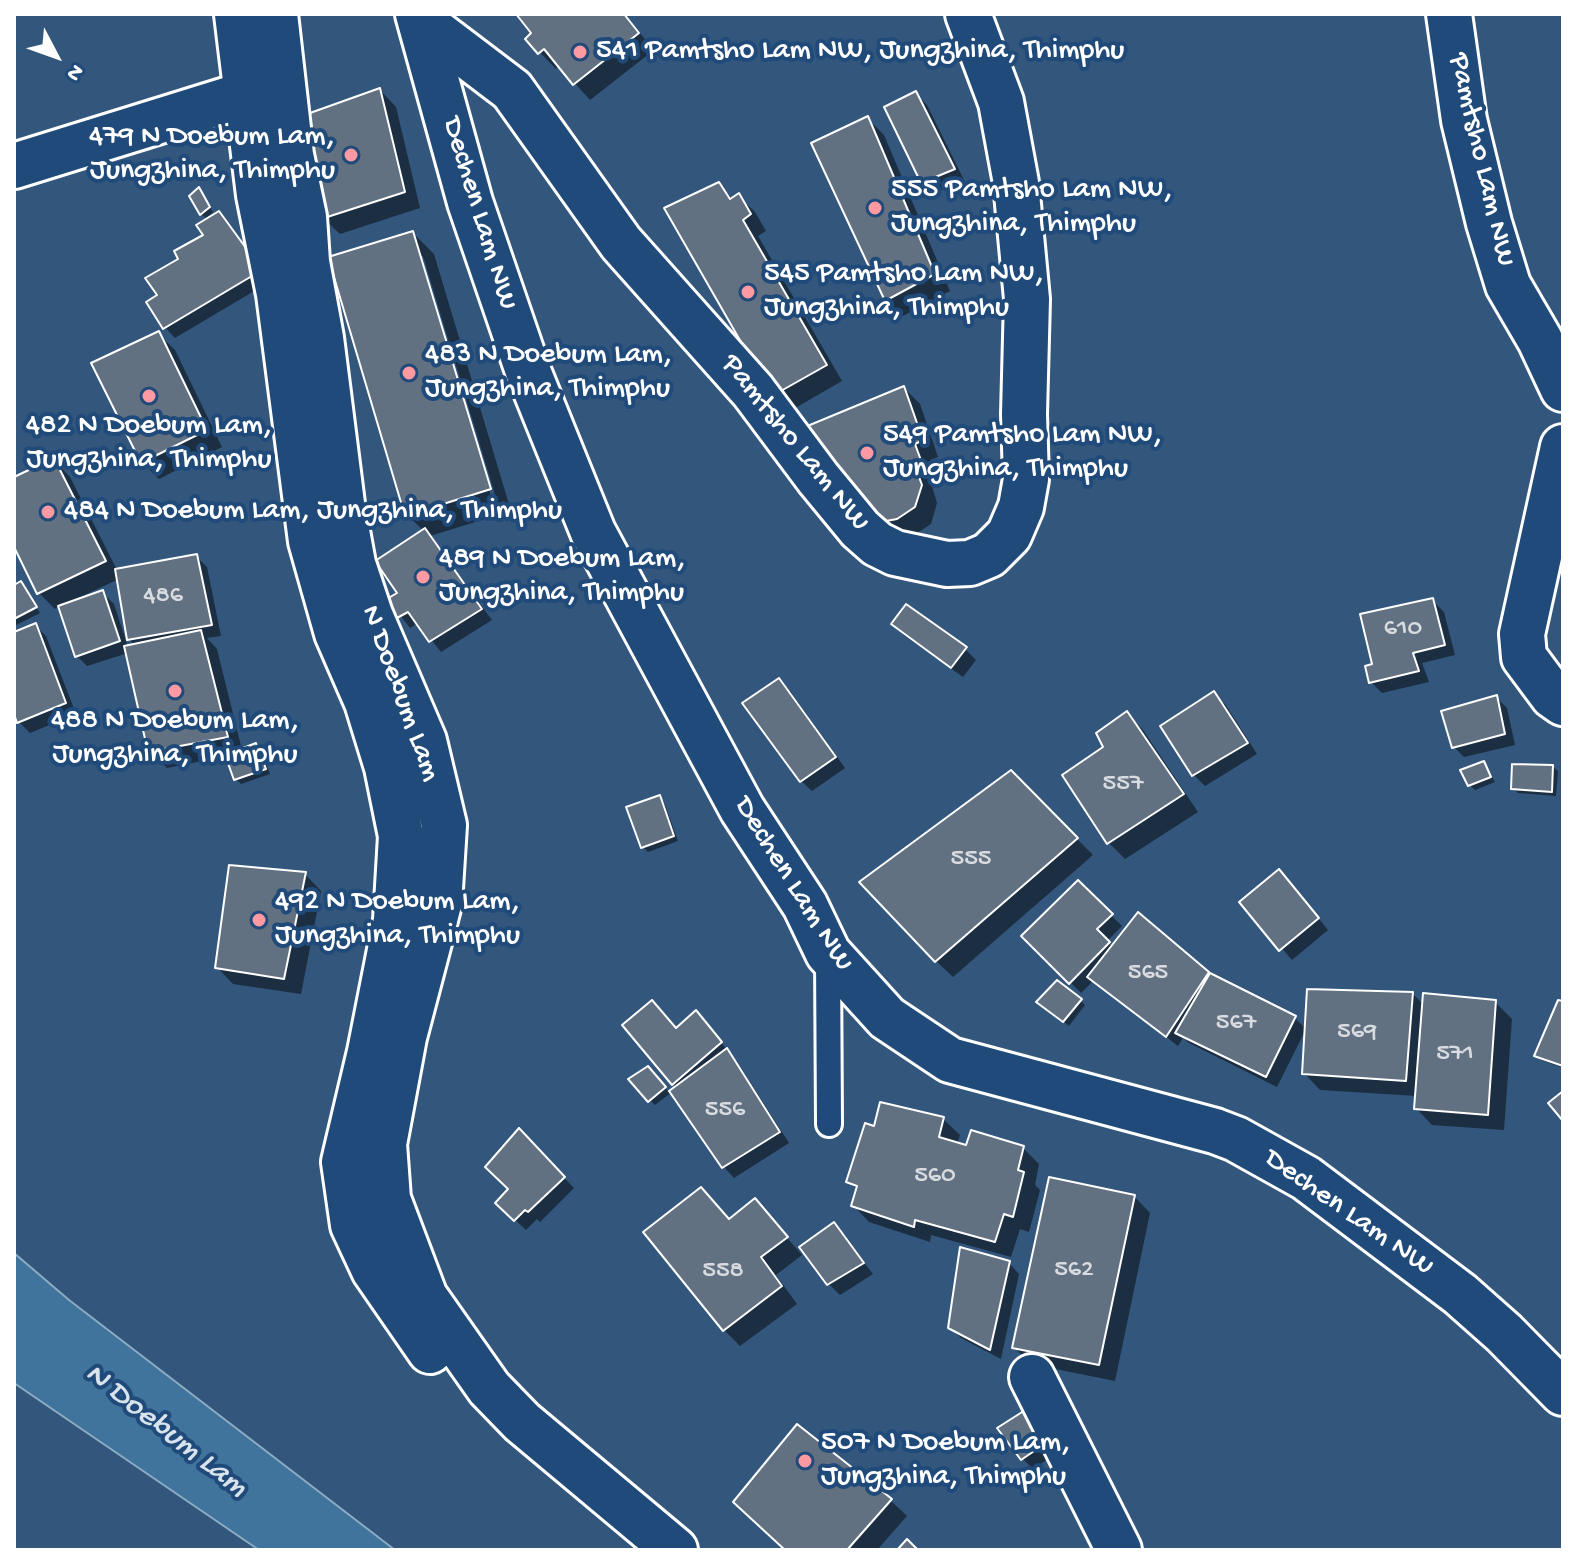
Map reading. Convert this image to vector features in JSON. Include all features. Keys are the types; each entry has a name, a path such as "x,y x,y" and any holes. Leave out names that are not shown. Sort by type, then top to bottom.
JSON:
{"street":[{"name":"N Doebum Lam","path":"237,14 259,195 279,294 311,541 337,633 367,702 387,767 401,836 396,920 344,1162 353,1225 374,1270 464,1401 497,1435 633,1550"},
{"name":"N Doebum Lam","path":"275,14 291,155 304,217 307,262 353,564 370,615 424,741 444,825 439,904 404,1037 384,1144 388,1199 425,1297 489,1388 522,1422 675,1550"},
{"name":"Pamtsho Lam NW","path":"420,18 512,90 621,243 753,391 860,529 877,544 895,553 947,564 970,563 989,555 1009,535 1021,507 1026,479 1027,299 1016,183 1001,102 968,14"},
{"name":"Pamtsho Lam NW","path":"1449,14 1464,120 1508,285 1540,340 1563,389"},
{"name":"Dechen Lam NW","path":"420,18 470,202 528,371 593,532 742,809 805,905 828,953 887,1018 950,1060 1215,1131 1236,1139 1306,1178 1460,1294 1563,1393"},
{"path":"14,166 246,94"},
{"path":"1563,447 1522,634 1524,657 1553,696 1563,703"},
{"path":"1032,1377 1119,1550"}],"lane":[{"path":"828,953 829,1124"}],"water":[{"path":"14,1253 69,1300 395,1550 259,1550 14,1383"}],"building":[{"name":"541 Pamtsho Lam NW, Jungzhina, Thimphu","path":"516,14 624,14 639,33 573,85 544,49 538,54 525,39 531,33"},
{"name":"479 N Doebum Lam, Jungzhina, Thimphu","path":"380,88 405,192 321,219 296,118"},
{"path":"916,91 955,169 921,183 884,107"},
{"name":"555 Pamtsho Lam NW, Jungzhina, Thimphu","path":"868,116 935,274 885,301 811,143"},
{"name":"545 Pamtsho Lam NW, Jungzhina, Thimphu","path":"719,182 730,199 739,193 751,214 743,220 827,365 772,396 664,208"},
{"path":"199,187 210,207 200,215 189,196"},
{"path":"219,211 262,270 163,329 146,302 157,295 145,278 178,259 174,251 203,235 196,225"},
{"name":"483 N Doebum Lam, Jungzhina, Thimphu","path":"413,231 491,489 405,516 328,257"},
{"name":"482 N Doebum Lam, Jungzhina, Thimphu","path":"159,331 207,430 141,463 91,363"},
{"name":"549 Pamtsho Lam NW, Jungzhina, Thimphu","path":"904,386 923,440 915,444 922,463 915,466 922,485 915,507 897,519 874,519 805,427"},
{"name":"484 N Doebum Lam, Jungzhina, Thimphu","path":"54,458 106,561 37,594 14,547 14,477"},
{"name":"489 N Doebum Lam, Jungzhina, Thimphu","path":"425,528 482,609 429,642 408,612 397,618 385,600 397,593 375,561"},
{"path":"197,554 212,625 127,640 115,569"},
{"path":"21,581 37,607 14,619 14,585"},
{"path":"103,590 120,641 75,657 58,606"},
{"path":"1433,598 1445,645 1413,653 1419,671 1369,683 1365,666 1372,664 1360,614"},
{"path":"906,604 967,647 951,668 891,624"},
{"path":"36,623 66,703 17,723 14,714 14,632"},
{"name":"488 N Doebum Lam, Jungzhina, Thimphu","path":"201,630 228,737 148,752 124,646"},
{"path":"779,678 836,757 800,782 742,703"},
{"path":"1214,691 1248,743 1192,776 1160,726"},
{"path":"1497,695 1505,734 1452,748 1441,711"},
{"path":"1127,711 1184,794 1107,844 1062,775 1103,747 1096,733"},
{"path":"256,743 266,769 234,780 225,755"},
{"path":"1484,761 1491,777 1468,786 1460,770"},
{"path":"1512,764 1553,765 1552,792 1511,789"},
{"path":"1011,770 1078,838 935,962 859,882"},
{"path":"660,795 674,836 641,848 626,807"},
{"name":"492 N Doebum Lam, Jungzhina, Thimphu","path":"229,865 306,872 284,979 215,968"},
{"path":"1279,869 1319,918 1279,951 1239,902"},
{"path":"1078,880 1113,914 1097,929 1110,942 1069,984 1021,936"},
{"path":"1138,912 1209,972 1166,1037 1087,977"},
{"path":"1210,973 1296,1016 1266,1077 1175,1033"},
{"path":"1057,980 1082,999 1063,1022 1036,1002"},
{"path":"1307,989 1413,992 1406,1081 1302,1074"},
{"path":"1423,993 1496,1000 1488,1115 1414,1109"},
{"path":"652,1000 676,1028 696,1010 722,1042 672,1085 622,1025"},
{"path":"1558,1000 1563,1001 1563,1066 1534,1056"},
{"path":"727,1048 780,1132 722,1168 669,1091"},
{"path":"648,1066 666,1087 648,1102 628,1079"},
{"path":"1563,1091 1563,1121 1548,1103"},
{"path":"880,1102 944,1117 939,1137 966,1145 971,1130 1024,1146 1018,1170 1024,1172 1013,1217 1004,1214 995,1242 915,1220 914,1227 851,1206 857,1186 846,1182 865,1123 874,1126"},
{"path":"519,1128 565,1177 514,1221 495,1203 508,1189 485,1167"},
{"path":"1049,1177 1135,1195 1099,1365 1012,1348"},
{"path":"701,1187 729,1219 755,1198 788,1237 761,1257 782,1286 723,1331 643,1232"},
{"path":"834,1222 864,1263 827,1285 799,1247"},
{"path":"960,1247 1010,1261 990,1350 948,1328"},
{"path":"1041,1400 1059,1434 1021,1460 997,1428"},
{"name":"507 N Doebum Lam, Jungzhina, Thimphu","path":"797,1424 892,1499 847,1550 785,1550 733,1502"},
{"path":"907,1539 918,1550 897,1550"}],"place":[{"name":"541 Pamtsho Lam NW, Jungzhina, Thimphu","path":"580,52"},
{"name":"479 N Doebum Lam, Jungzhina, Thimphu","path":"351,155"},
{"name":"555 Pamtsho Lam NW, Jungzhina, Thimphu","path":"875,208"},
{"name":"545 Pamtsho Lam NW, Jungzhina, Thimphu","path":"748,292"},
{"name":"483 N Doebum Lam, Jungzhina, Thimphu","path":"409,373"},
{"name":"482 N Doebum Lam, Jungzhina, Thimphu","path":"149,396"},
{"name":"549 Pamtsho Lam NW, Jungzhina, Thimphu","path":"867,453"},
{"name":"484 N Doebum Lam, Jungzhina, Thimphu","path":"48,512"},
{"name":"489 N Doebum Lam, Jungzhina, Thimphu","path":"423,577"},
{"name":"488 N Doebum Lam, Jungzhina, Thimphu","path":"175,691"},
{"name":"492 N Doebum Lam, Jungzhina, Thimphu","path":"259,920"},
{"name":"507 N Doebum Lam, Jungzhina, Thimphu","path":"805,1461"}]}
